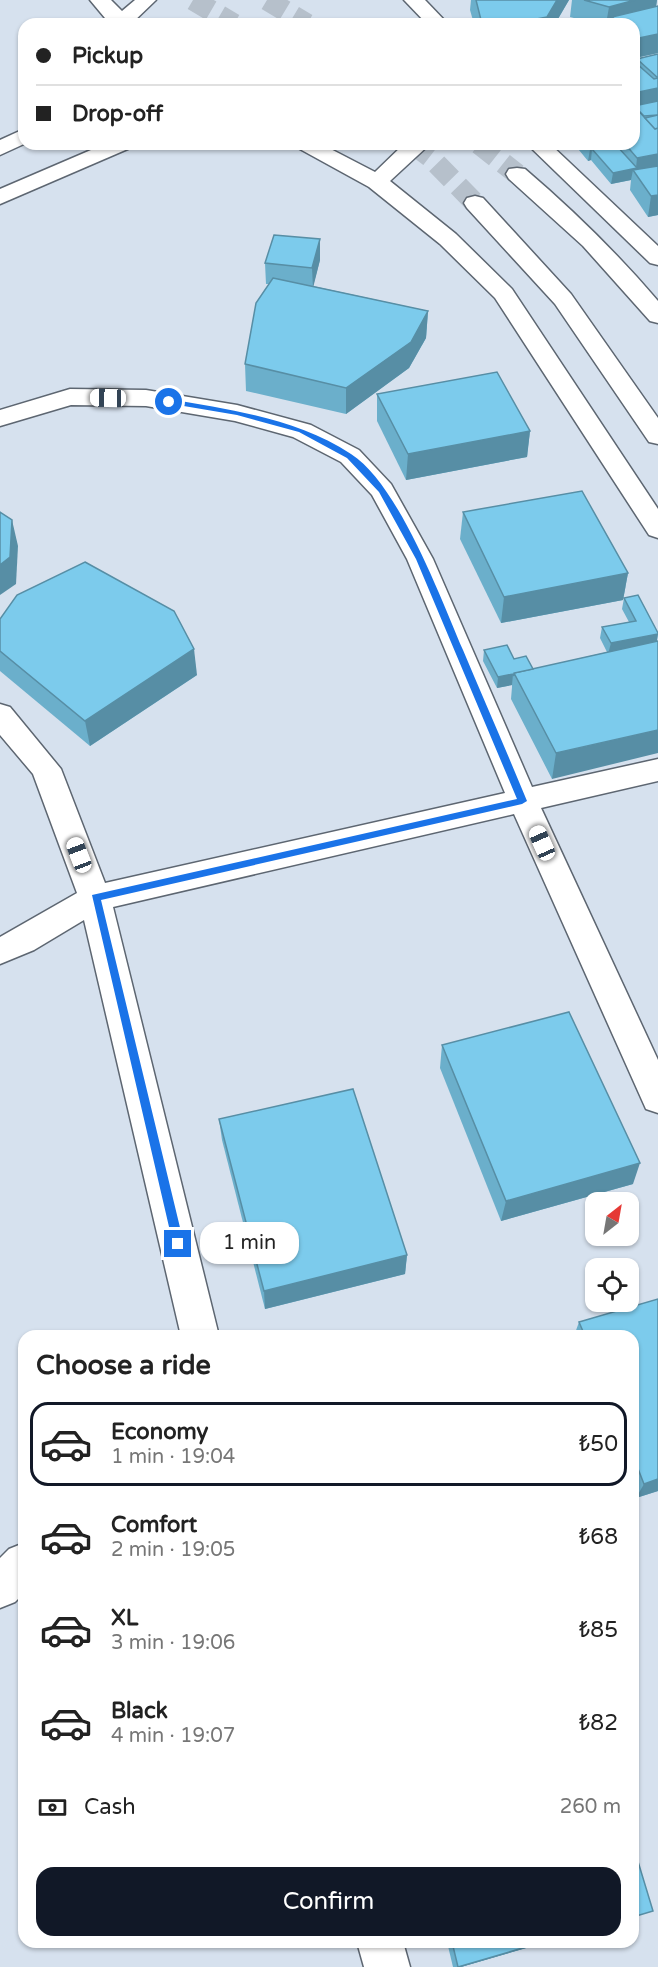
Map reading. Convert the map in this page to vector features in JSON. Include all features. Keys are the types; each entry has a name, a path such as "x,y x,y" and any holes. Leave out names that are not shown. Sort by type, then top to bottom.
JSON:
{"street":[{"path":"100,0 116,18"},
{"path":"125,18 146,0"},
{"path":"414,0 432,18"},
{"path":"0,149 18,138"},
{"path":"0,197 109,150"},
{"path":"316,150 376,182 448,239 504,294 658,529"},
{"path":"376,182 409,150"},
{"path":"544,150 658,258"},
{"path":"517,174 553,203 612,260 658,316"},
{"path":"475,203 563,299 658,436"},
{"path":"0,418 70,397 146,398 237,413 302,431 350,456 382,490 420,559 522,801 658,1098"},
{"path":"0,715 46,769 95,898 199,1330"},
{"path":"0,951 23,941 95,898 658,770"},
{"path":"0,1587 18,1570"},
{"path":"382,1948 387,1967"}],"building":[{"path":"476,0 557,0 547,17 480,18"},
{"path":"584,0 635,0 609,7"},
{"path":"658,6 658,34 640,38 640,18 612,17"},
{"path":"658,54 658,78 640,62 640,58"},
{"path":"640,67 654,79 658,78 658,88 640,92"},
{"path":"658,101 658,115 644,116 640,112 640,105"},
{"path":"640,113 655,129 658,128 658,154 637,158 630,150 640,150"},
{"path":"658,115 658,128 655,129 645,118"},
{"path":"593,150 621,150 637,168 613,173"},
{"path":"658,166 658,195 651,196 633,170"},
{"path":"274,235 320,239 312,268 265,263"},
{"path":"273,278 428,311 411,342 346,388 245,364 256,303"},
{"path":"497,372 530,431 408,454 377,394"},
{"path":"582,491 628,573 504,597 463,512"},
{"path":"0,512 12,520 10,557 0,565"},
{"path":"85,562 174,611 194,649 85,721 0,651 0,619 17,595"},
{"path":"638,595 658,634 611,643 602,627 636,621 624,598"},
{"path":"658,641 658,730 556,753 514,673"},
{"path":"507,645 514,659 526,656 533,669 514,673 514,676 513,674 498,677 484,650"},
{"path":"569,1012 640,1163 506,1201 442,1045"},
{"path":"353,1089 407,1255 264,1291 219,1119"},
{"path":"658,1299 658,1479 644,1484 639,1471 639,1330 582,1330 579,1322 613,1312 639,1312 639,1305"},
{"path":"639,1865 653,1911 639,1915"},
{"path":"453,1948 523,1948 458,1967"}],"tunnel":[{"path":"193,0 224,18"},
{"path":"267,0 297,18"},
{"path":"421,150 475,203"},
{"path":"487,150 517,174"}],"route":[{"path":"169,402 237,413 302,431 350,456 382,490 420,559 457,641 522,801 95,898 178,1244"}]}
